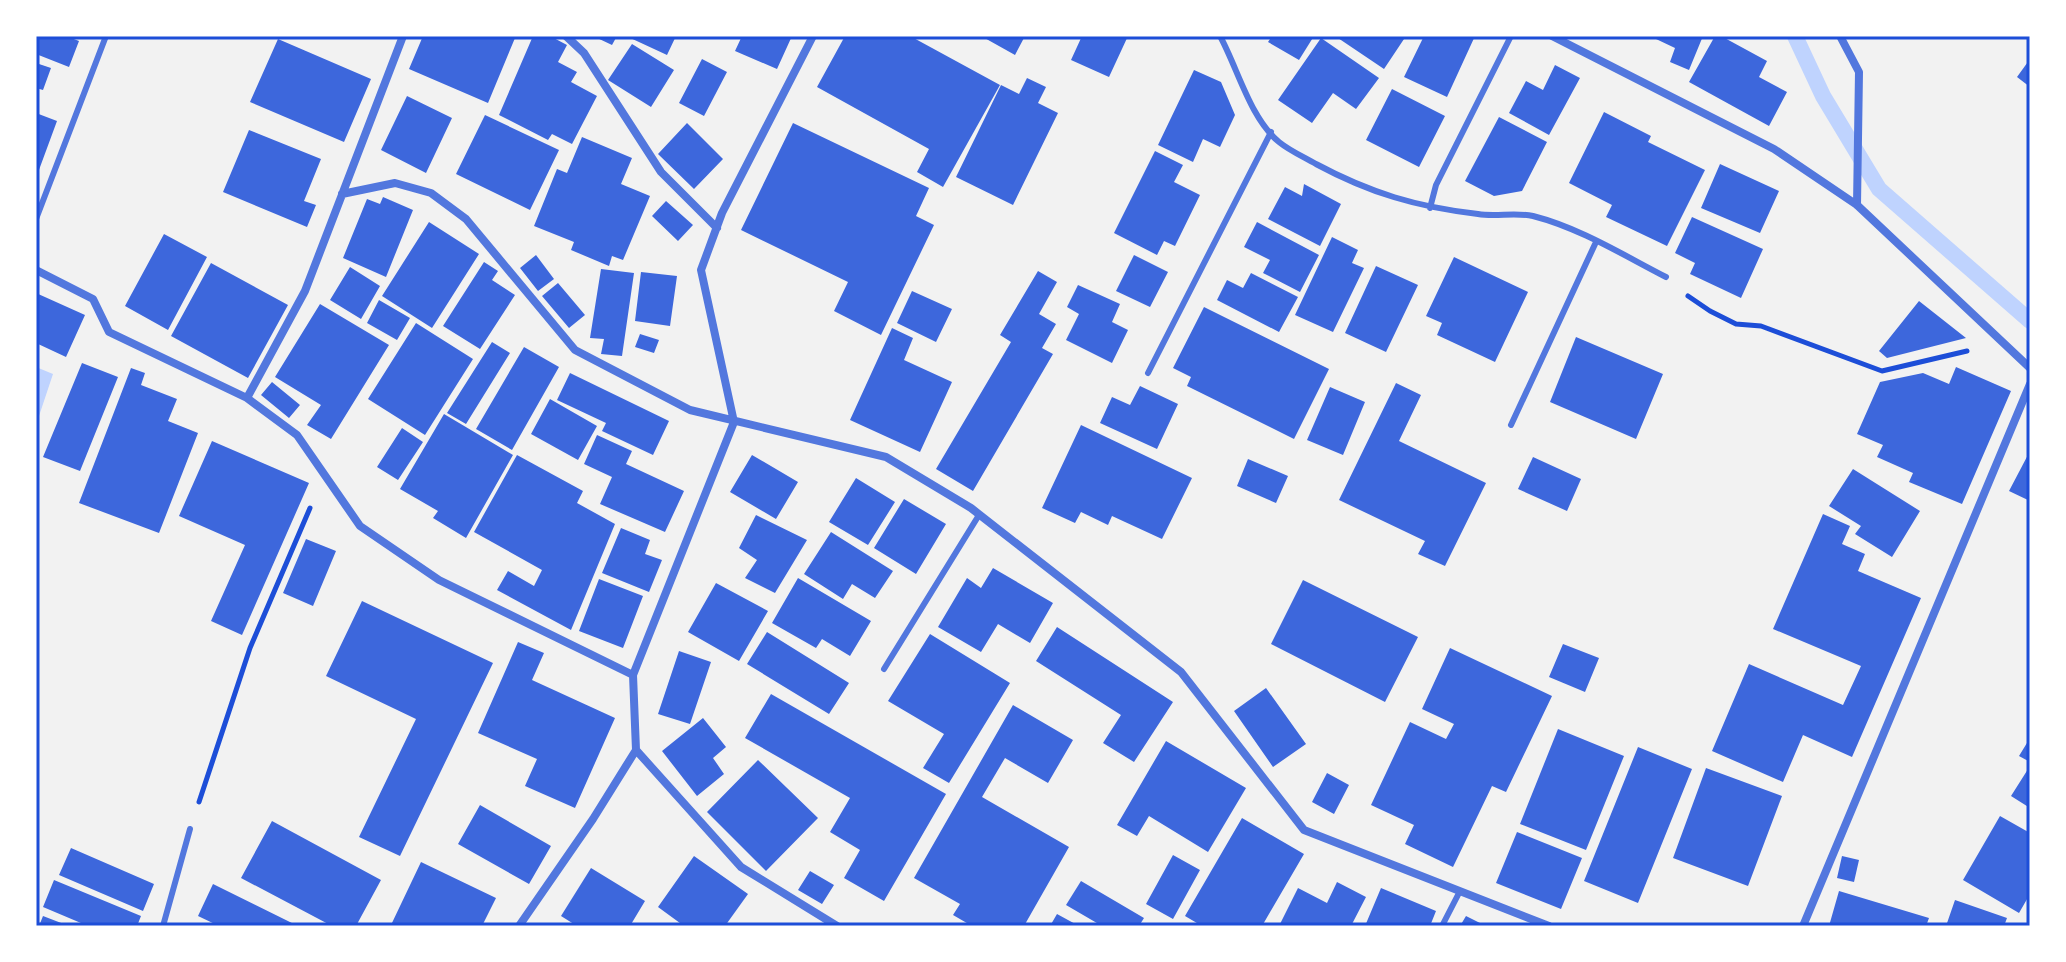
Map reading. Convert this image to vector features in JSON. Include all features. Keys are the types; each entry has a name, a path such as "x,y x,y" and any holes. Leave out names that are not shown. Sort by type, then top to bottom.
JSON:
{"street":[{"path":"247,398 305,291 403,36"},
{"path":"566,36 584,53 661,172 717,228"},
{"path":"519,926 636,750 633,675 734,422 701,270 717,228 813,36"},
{"path":"1552,36 1774,149 1857,205 2026,366 2030,356"},
{"path":"1840,36 1859,72 1857,205"},
{"path":"342,194 395,183 431,193 466,219 575,350 690,410 886,457 979,515 1181,672 1304,830 1549,926"},
{"path":"36,270 93,299 109,332 247,398 297,435 360,526 439,580 633,675"},
{"path":"1803,926 2030,384"},
{"path":"636,750 741,867 837,926"}],"lane":[{"path":"36,219 106,36"},
{"path":"1220,36 1254,112 1278,141 1345,179 1392,198 1430,208 1485,215 1528,215 1563,225 1666,277"},
{"path":"1430,208 1436,185 1511,36"},
{"path":"1148,373 1271,132"},
{"path":"1511,425 1596,242"},
{"path":"884,669 979,515"},
{"path":"163,926 190,829"},
{"path":"1442,926 1460,891"}],"path":[{"path":"1666,277 1710,311 1736,324 1761,326 1882,371 1972,350 1990,332"},
{"path":"190,829 250,648 325,476"}],"water":[{"path":"36,367 53,374 36,425"}],"building":[{"path":"36,36 66,36 79,41 69,67 36,54"},
{"path":"423,36 515,38 488,103 409,69"},
{"path":"533,36 550,36 567,45 558,62 577,72 571,82 597,96 572,144 552,134 548,140 499,115"},
{"path":"593,36 617,36 612,45"},
{"path":"626,36 676,36 667,55"},
{"path":"742,36 792,36 777,69 735,51"},
{"path":"845,36 910,36 1000,85 943,187 917,172 929,149 817,87"},
{"path":"981,36 1025,36 1015,55"},
{"path":"1082,36 1128,36 1109,77 1071,60"},
{"path":"1272,36 1314,36 1299,60 1268,42"},
{"path":"1335,36 1406,36 1384,69"},
{"path":"1424,36 1475,36 1447,97 1404,77"},
{"path":"1657,36 1703,36 1689,70 1670,62 1675,48 1656,39"},
{"path":"1715,36 1721,36 1767,61 1759,77 1787,92 1769,126 1689,82"},
{"path":"1321,38 1379,78 1356,109 1333,93 1312,123 1278,100"},
{"path":"278,39 371,79 344,142 250,102"},
{"path":"632,44 674,70 651,107 608,80"},
{"path":"702,59 727,72 704,116 679,103"},
{"path":"2030,59 2030,87 2017,77"},
{"path":"36,63 51,68 43,90 36,88"},
{"path":"1555,65 1580,78 1549,135 1509,113 1526,81 1543,90"},
{"path":"1194,70 1221,82 1235,115 1220,147 1203,139 1193,162 1158,145"},
{"path":"1027,78 1046,87 1038,103 1058,113 1013,205 956,177 1001,85 1019,94"},
{"path":"1392,89 1445,116 1419,167 1366,140"},
{"path":"407,96 452,118 426,173 381,150"},
{"path":"1604,112 1651,136 1648,142 1705,170 1667,246 1606,217 1612,205 1569,183"},
{"path":"36,113 57,121 36,178"},
{"path":"485,115 559,150 530,210 456,174"},
{"path":"1499,117 1547,142 1522,191 1494,196 1465,181"},
{"path":"687,123 723,159 694,189 658,154"},
{"path":"793,123 929,188 916,216 934,225 881,335 834,311 848,282 741,230"},
{"path":"249,130 321,159 304,201 316,205 307,227 223,192"},
{"path":"582,137 632,158 621,184 650,196 623,260 612,256 609,266 571,250 574,242 534,226 557,169 567,173"},
{"path":"1155,151 1183,165 1174,182 1200,195 1175,246 1164,241 1157,255 1114,233"},
{"path":"1720,164 1779,191 1760,233 1701,208"},
{"path":"1304,184 1341,204 1320,246 1268,219 1285,187 1302,196"},
{"path":"383,197 413,210 386,277 343,258 367,199 380,204"},
{"path":"666,201 693,225 678,241 652,216"},
{"path":"1692,217 1763,249 1741,298 1690,274 1695,263 1675,253"},
{"path":"429,222 479,254 432,328 382,296"},
{"path":"1257,222 1319,255 1300,292 1263,273 1270,260 1244,247"},
{"path":"164,234 207,257 168,330 125,306"},
{"path":"1332,237 1358,250 1352,263 1364,268 1333,332 1295,315"},
{"path":"536,255 554,279 538,291 520,268"},
{"path":"1134,255 1168,272 1150,307 1116,291"},
{"path":"1454,257 1528,292 1495,362 1437,335 1442,323 1426,316"},
{"path":"484,262 498,271 492,280 515,295 480,349 443,326"},
{"path":"211,263 288,305 248,378 171,336"},
{"path":"1376,266 1418,285 1386,352 1345,333"},
{"path":"350,267 380,286 361,319 330,300"},
{"path":"601,269 634,273 622,356 601,354 604,339 590,338"},
{"path":"1038,271 1057,282 1039,314 1056,324 1042,348 1053,354 973,491 936,469 1011,342 1000,335"},
{"path":"641,272 677,276 670,326 635,321"},
{"path":"1251,273 1298,297 1279,332 1217,300 1227,280 1243,288"},
{"path":"558,283 585,315 569,328 542,296"},
{"path":"1078,285 1120,304 1112,322 1128,330 1112,363 1066,340 1079,314 1067,307"},
{"path":"912,291 952,309 936,342 897,323"},
{"path":"36,293 85,315 66,357 36,343"},
{"path":"379,300 410,318 397,340 367,323"},
{"path":"1919,301 1966,338 1887,358 1879,351"},
{"path":"320,304 389,345 331,439 307,425 321,405 275,377"},
{"path":"1204,307 1329,369 1294,439 1187,386 1191,377 1173,368"},
{"path":"416,323 473,359 425,435 368,399"},
{"path":"892,328 913,338 904,360 952,382 920,452 850,420"},
{"path":"640,334 659,340 654,353 635,347"},
{"path":"1576,337 1663,374 1636,439 1550,402"},
{"path":"492,342 510,353 466,424 447,413"},
{"path":"524,347 559,367 512,450 476,429"},
{"path":"82,363 118,377 80,471 43,457"},
{"path":"1956,367 2011,391 1962,504 1909,482 1913,473 1877,457 1883,445 1857,434 1880,382 1923,373 1949,384"},
{"path":"131,368 145,373 141,385 177,399 168,421 198,433 159,533 79,503"},
{"path":"570,373 669,421 653,455 602,431 606,423 557,400"},
{"path":"272,382 300,405 289,418 261,395"},
{"path":"1396,383 1421,395 1399,441 1486,483 1445,566 1418,554 1425,541 1339,500"},
{"path":"1140,386 1178,404 1157,449 1100,423 1112,397 1130,405"},
{"path":"1330,387 1365,402 1343,455 1307,440"},
{"path":"550,399 597,426 578,460 531,434"},
{"path":"444,414 513,455 466,538 433,518 438,511 400,489"},
{"path":"1081,425 1192,478 1162,539 1112,516 1108,525 1081,512 1075,523 1042,508"},
{"path":"402,428 423,442 398,480 377,467"},
{"path":"597,435 632,451 626,464 684,491 665,532 600,504 612,477 584,464"},
{"path":"212,441 309,483 242,635 211,621 245,545 179,516"},
{"path":"2030,451 2030,501 2009,491"},
{"path":"517,455 583,491 577,503 615,524 571,630 497,590 508,571 534,586 542,570 474,532"},
{"path":"752,455 798,482 776,519 730,492"},
{"path":"1533,457 1581,479 1567,511 1518,489"},
{"path":"1248,459 1288,476 1276,503 1237,486"},
{"path":"1853,469 1920,511 1892,557 1855,534 1861,526 1829,506"},
{"path":"856,478 895,502 868,545 829,522"},
{"path":"904,499 946,524 916,574 874,548"},
{"path":"1823,514 1850,526 1842,544 1865,554 1858,571 1921,598 1852,757 1803,735 1783,782 1712,751 1749,664 1843,705 1861,666 1773,629"},
{"path":"756,515 807,540 775,593 745,578 757,560 739,548"},
{"path":"621,528 650,540 645,554 662,560 649,592 602,573"},
{"path":"831,532 893,571 875,598 852,584 843,599 804,574"},
{"path":"306,539 336,551 313,606 283,593"},
{"path":"993,568 1053,603 1030,643 998,624 981,652 938,627 967,578 981,588"},
{"path":"798,578 871,621 850,656 822,639 816,648 772,623"},
{"path":"599,579 643,596 623,648 579,631"},
{"path":"1303,580 1418,637 1385,702 1271,644"},
{"path":"716,583 768,611 739,661 688,632"},
{"path":"362,601 493,663 400,856 359,837 416,719 326,676"},
{"path":"1057,627 1173,702 1134,762 1103,743 1121,715 1036,661"},
{"path":"767,632 849,683 829,714 747,664"},
{"path":"930,634 1010,683 949,783 923,768 944,734 888,701"},
{"path":"518,642 544,653 532,680 615,718 575,808 525,786 537,759 478,733"},
{"path":"1563,644 1599,658 1585,692 1549,677"},
{"path":"1450,648 1552,696 1506,792 1492,786 1453,867 1405,844 1414,825 1371,805 1410,722 1446,739 1454,724 1422,709"},
{"path":"679,651 711,662 690,724 658,714"},
{"path":"1266,688 1306,744 1273,767 1234,711"},
{"path":"771,694 946,794 884,901 844,878 860,850 830,832 850,798 745,738"},
{"path":"1013,705 1073,740 1048,783 1005,758 982,797 1069,847 1024,926 972,926 953,915 960,904 914,878"},
{"path":"703,718 726,747 713,758 724,774 697,796 662,751"},
{"path":"1558,729 1624,756 1586,850 1520,824"},
{"path":"2030,738 2030,762 2019,756"},
{"path":"1166,741 1246,788 1208,852 1149,816 1137,836 1117,825"},
{"path":"1638,747 1692,769 1638,903 1584,881"},
{"path":"758,760 818,818 766,871 707,812"},
{"path":"2030,766 2030,808 2011,796"},
{"path":"1706,768 1782,796 1748,886 1673,858"},
{"path":"1327,773 1349,785 1334,814 1312,802"},
{"path":"480,805 551,846 529,884 458,844"},
{"path":"2000,816 2030,833 2030,894 2019,913 1963,880"},
{"path":"1242,818 1304,854 1262,926 1202,926 1185,916"},
{"path":"272,821 381,880 356,926 332,926 241,878"},
{"path":"1517,832 1582,858 1561,909 1496,883"},
{"path":"71,848 154,884 143,911 59,875"},
{"path":"1173,855 1200,870 1173,919 1146,904"},
{"path":"694,856 748,894 725,926 684,926 658,907"},
{"path":"1842,856 1859,860 1854,882 1837,878"},
{"path":"421,862 496,898 482,926 391,925"},
{"path":"591,868 645,901 630,926 577,926 561,916"},
{"path":"810,871 834,885 822,904 798,890"},
{"path":"54,880 141,916 137,926 88,926 43,907"},
{"path":"1081,881 1144,918 1139,926 1102,926 1066,905"},
{"path":"1337,882 1366,897 1351,926 1279,926 1298,888 1327,903"},
{"path":"213,884 298,926 219,926 198,916"},
{"path":"1381,888 1436,911 1430,926 1365,926"},
{"path":"1839,891 1929,918 1926,926 1829,926"},
{"path":"1955,900 2007,918 2004,926 1946,926"},
{"path":"1057,914 1079,926 1050,926"},
{"path":"43,916 69,926 39,926"},
{"path":"1466,916 1486,926 1460,926"}],"waterway":[{"path":"1795,36 1823,96 1879,189 2030,321"}]}
